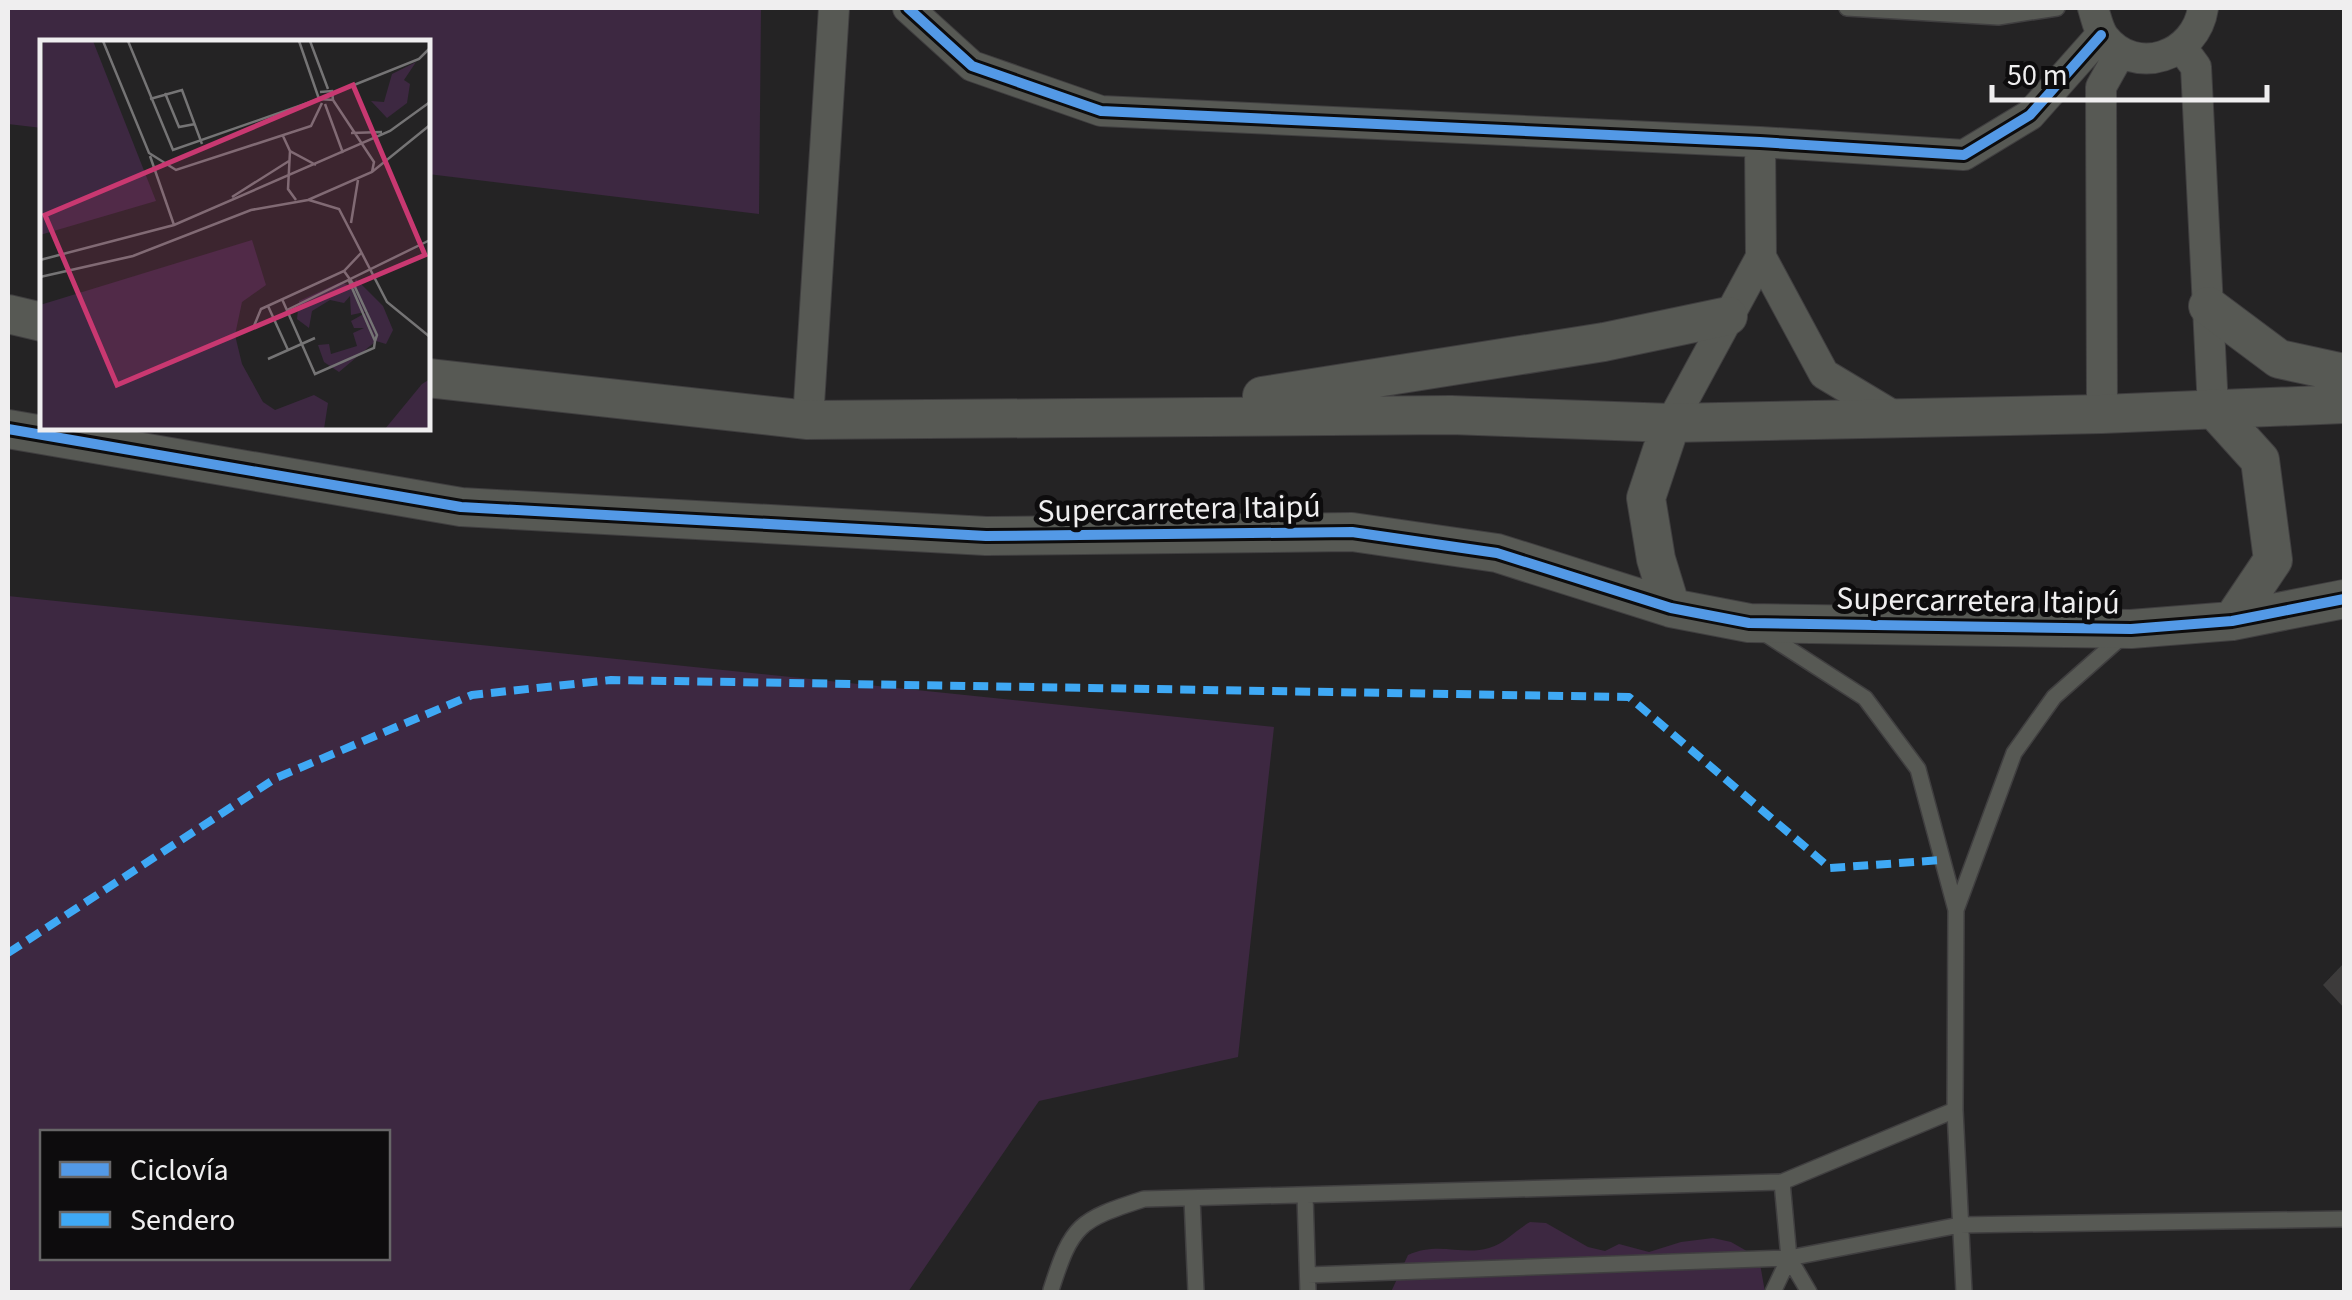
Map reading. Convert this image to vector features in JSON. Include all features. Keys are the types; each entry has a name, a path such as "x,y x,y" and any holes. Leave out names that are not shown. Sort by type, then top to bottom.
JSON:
{"street":[{"path":"808,420 834,8"},
{"path":"908,8 972,66 1100,112 1964,155 2030,114 2105,32"},
{"path":"2105,32 2154,60 2182,48 2201,20 2203,8"},
{"path":"2102,414 2101,87 2105,32"},
{"path":"2182,48 2196,67 2213,408 2260,460 2273,560 2232,621"},
{"path":"1760,142 1762,257 1824,374 1899,419"},
{"path":"1672,608 1656,559 1646,498 1670,423 1762,257"},
{"path":"2208,306 2279,359 2344,373"},
{"path":"8,314 40,322"},
{"path":"1056,419 1293,393 1604,342 1728,316"},
{"path":"430,378 808,420 1451,414 1670,423 2102,414 2344,404"},
{"name":"Supercarretera Itaipú","path":"8,429 461,506 986,536 1352,532 1498,553 1672,608 1749,623 2131,629 2232,621 2344,599"}],"lane":[{"path":"1847,8 1998,17 2057,8"},
{"path":"1749,623 1865,698 1918,768 1956,910 1955,1110 1964,1292"},
{"path":"1956,910 2014,752 2054,697 2131,629"},
{"path":"1051,1290 1066,1246 1093,1216 1144,1199 1782,1182 1955,1110"},
{"path":"1782,1182 1788,1258 1809,1292"},
{"path":"1304,1195 1308,1284 1788,1258 1960,1225 2344,1219"},
{"path":"1192,1198 1196,1292"},
{"path":"1772,1292 1788,1258"}],"shaded area":[{"path":"8,8 761,8 759,214 430,174 430,40 40,40 40,128 8,124"},
{"path":"8,596 1274,727 1238,1057 1039,1101 908,1292 8,1292"},
{"path":"1530,1222 1546,1223 1588,1247 1605,1251 1619,1244 1649,1252 1713,1238 1731,1242 1759,1258 1765,1292 1391,1292 1408,1255 1430,1249 1489,1248"}],"building":[{"path":"2344,963 2344,1008 2323,985"}],"marked path":[{"path":"8,953 276,778 472,695 611,680 1629,697 1830,868 1942,860"}],"cycle path":[{"path":"908,8 972,66 1101,111 1964,155 2030,115 2101,35"},
{"path":"8,429 461,507 986,536 1352,532 1497,553 1671,608 1749,623 2131,629 2232,621 2344,599"}]}
